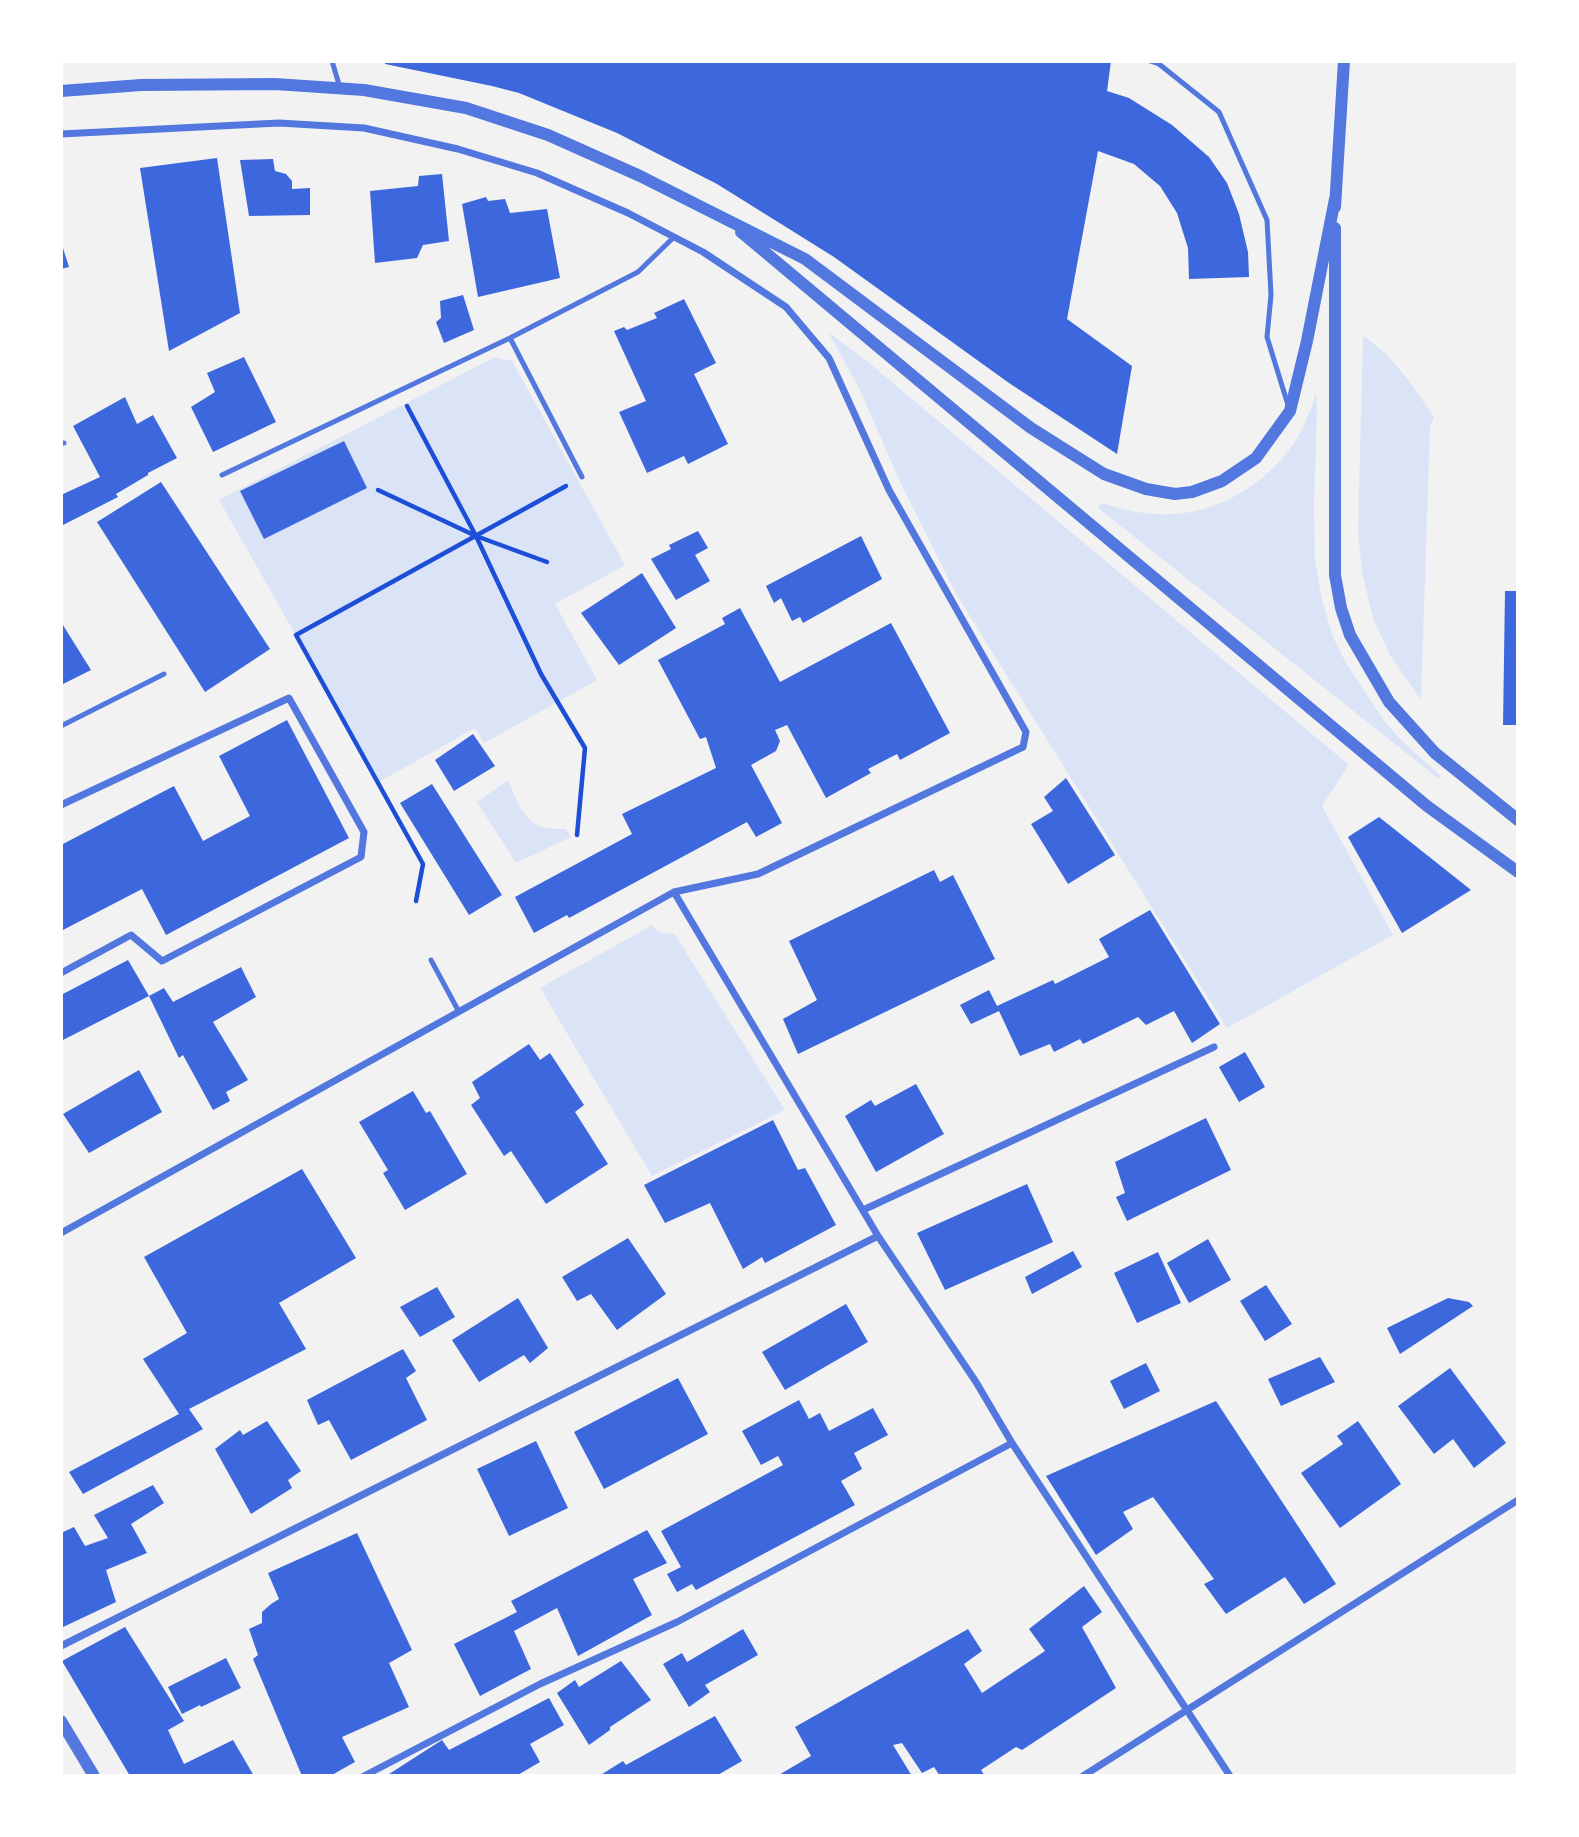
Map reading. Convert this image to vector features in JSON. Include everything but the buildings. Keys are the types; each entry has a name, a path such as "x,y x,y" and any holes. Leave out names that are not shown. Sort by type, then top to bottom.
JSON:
{"street":[{"path":"1344,61 1335,200 1335,575 1341,608 1350,635 1390,702 1435,753 1518,820"},
{"path":"61,91 141,85 275,84 365,90 466,108 548,135 640,176 805,259 1041,435 1104,474 1146,489 1175,494 1192,492 1222,481 1256,458 1290,411 1335,200"},
{"path":"61,134 279,123 364,128 458,149 537,173 628,212 703,251 786,307 829,358 889,489 1026,732 1023,747 758,874 674,892 61,1233"},
{"path":"722,216 1427,806 1518,872"},
{"path":"61,805 289,698 365,832 362,857 162,961 131,934 61,973"},
{"path":"674,892 878,1236 976,1382 1012,1443 1230,1776"},
{"path":"863,1210 1214,1047"},
{"path":"61,1646 878,1236"},
{"path":"364,1776 540,1684 677,1622 1012,1443"},
{"path":"1083,1776 1518,1500"},
{"path":"61,1721 94,1776"}],"lane":[{"path":"332,61 340,89"},
{"path":"1150,61 1158,64 1219,112 1267,220 1270,295 1267,337 1290,411"},
{"path":"222,475 510,338 638,272 674,237"},
{"path":"510,338 582,477"},
{"path":"61,726 164,674"},
{"path":"430,960 459,1012"}],"path":[{"path":"399,391 476,537 541,674 585,748 576,835"},
{"path":"416,901 423,864 296,635 582,477"},
{"path":"378,490 476,537 547,562"}],"shaded area":[{"path":"828,332 868,362 1349,765 1322,806 1393,935 1227,1028 956,594 901,484 859,388"},
{"path":"1363,335 1386,354 1407,378 1434,417 1430,427 1421,700 1390,655 1373,618 1362,572 1358,531"},
{"path":"495,357 512,361 625,565 555,604 597,680 484,743 475,728 379,782 219,500"},
{"path":"1316,393 1315,560 1322,601 1333,637 1346,663 1384,721 1441,776 1439,779 1098,508 1101,503 1141,513 1175,514 1196,511 1233,497 1267,474 1294,443"},
{"path":"508,780 520,808 529,819 542,827 566,829 571,837 516,863 477,802"},
{"path":"652,925 661,933 674,933 785,1110 652,1176 540,988"}]}
